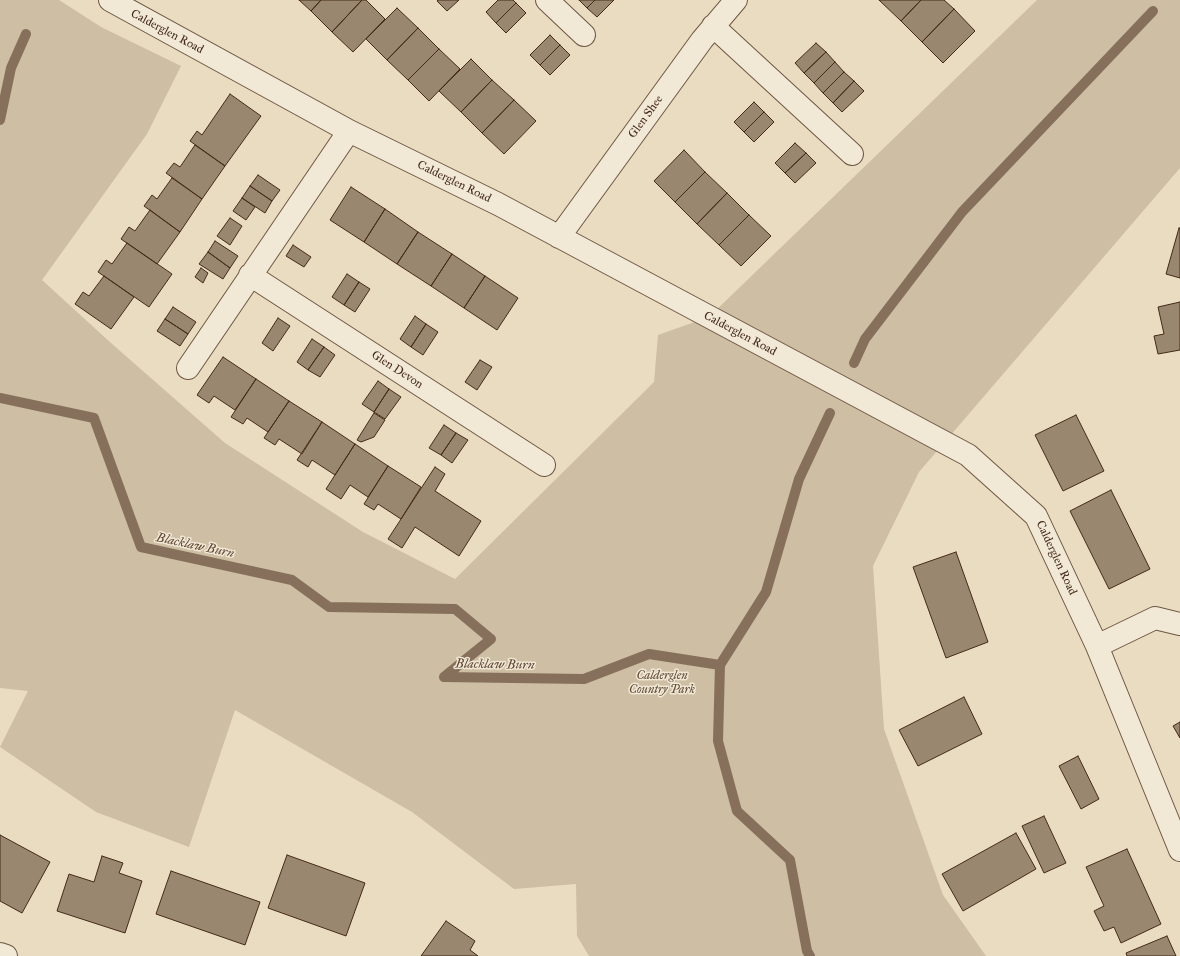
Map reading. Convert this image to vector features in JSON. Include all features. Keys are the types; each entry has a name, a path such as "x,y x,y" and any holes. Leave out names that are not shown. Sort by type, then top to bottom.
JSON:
{"street":[{"path":"547,0 584,35"},
{"name":"Glen Shee","path":"560,237 713,26 736,0"},
{"name":"Calderglen Road","path":"121,3 349,131 498,204 968,455 1036,516 1097,646 1180,850"},
{"path":"713,26 852,154"},
{"path":"188,368 349,131"},
{"name":"Glen Devon","path":"250,275 544,465"},
{"path":"1097,646 1155,618 1180,624"},
{"path":"0,954 6,956"}],"green space":[{"name":"Calderglen Country Park","path":"0,0 59,0 101,27 181,66 147,134 42,280 225,443 363,532 455,579 654,382 658,335 709,317 1037,0 1180,0 1180,168 919,472 873,566 884,729 943,895 986,956 589,956 577,936 576,884 514,889 412,812 235,710 189,847 96,812 0,747 28,691 0,688"}],"building":[{"path":"299,0 321,0 311,11"},
{"path":"321,0 362,0 332,32 311,11"},
{"path":"362,0 366,0 385,19 353,52 332,32"},
{"path":"459,0 447,11 437,1"},
{"path":"498,0 513,0 516,3 496,23 486,12"},
{"path":"579,0 595,0 587,8"},
{"path":"595,0 614,0 597,17 587,8"},
{"path":"879,0 921,0 901,21"},
{"path":"921,0 944,0 954,9 922,42 901,21"},
{"path":"516,3 526,13 506,33 496,23"},
{"path":"397,8 418,28 387,60 366,39"},
{"path":"954,9 975,31 943,63 922,42"},
{"path":"418,28 439,49 408,80 387,60"},
{"path":"550,35 560,45 540,65 530,55"},
{"path":"816,43 826,52 804,73 795,63"},
{"path":"560,45 570,55 550,75 540,65"},
{"path":"439,49 460,69 429,101 408,80"},
{"path":"826,52 835,62 814,83 804,73"},
{"path":"471,59 492,80 461,112 439,91"},
{"path":"835,62 844,72 823,93 814,83"},
{"path":"844,72 854,81 833,103 823,93"},
{"path":"492,80 514,100 482,133 461,112"},
{"path":"854,81 864,91 842,112 833,103"},
{"path":"230,94 261,116 225,166 190,141 197,131 202,135"},
{"path":"514,100 536,121 504,154 482,133"},
{"path":"754,102 764,112 744,132 734,122"},
{"path":"764,112 774,122 754,142 744,132"},
{"path":"795,143 806,153 785,173 775,163"},
{"path":"195,145 225,166 202,199 166,173 174,163 180,167"},
{"path":"684,150 705,172 675,202 654,181"},
{"path":"806,153 816,163 795,183 785,173"},
{"path":"705,172 727,193 697,224 675,202"},
{"path":"258,175 280,190 272,201 250,186"},
{"path":"172,178 202,199 180,232 144,206 152,195 157,199"},
{"path":"250,186 272,201 265,213 242,198"},
{"path":"351,187 385,209 364,242 330,220"},
{"path":"727,193 749,215 719,245 697,224"},
{"path":"242,198 255,207 246,220 233,211"},
{"path":"385,209 418,232 397,264 364,242"},
{"path":"150,210 180,232 157,264 121,239 129,227 135,231"},
{"path":"749,215 771,236 741,266 719,245"},
{"path":"230,218 242,226 230,245 217,236"},
{"path":"1180,228 1180,278 1166,274"},
{"path":"418,232 452,254 431,286 397,264"},
{"path":"215,241 238,256 230,268 208,252"},
{"path":"127,243 172,274 149,307 98,272 106,260 112,264"},
{"path":"293,245 311,257 304,267 286,256"},
{"path":"208,252 230,268 223,279 199,264"},
{"path":"452,254 485,276 464,308 431,286"},
{"path":"201,268 208,273 203,283 195,277"},
{"path":"347,274 359,282 344,305 332,297"},
{"path":"104,276 134,297 111,329 75,304 83,292 89,296"},
{"path":"485,276 518,298 497,330 464,308"},
{"path":"359,282 370,289 355,312 344,305"},
{"path":"1180,302 1180,350 1158,354 1154,336 1164,334 1158,307"},
{"path":"173,307 196,322 188,334 165,319"},
{"path":"415,316 426,324 411,347 400,339"},
{"path":"278,318 290,326 273,351 262,343"},
{"path":"165,319 188,334 180,346 157,331"},
{"path":"426,324 438,332 423,355 411,347"},
{"path":"312,339 324,347 308,370 297,362"},
{"path":"324,347 335,355 320,377 308,370"},
{"path":"223,357 256,379 235,410 214,396 209,403 197,395"},
{"path":"480,360 492,367 477,390 465,382"},
{"path":"256,379 289,401 268,432 247,418 243,424 231,417"},
{"path":"378,381 389,389 374,412 362,404"},
{"path":"389,389 401,397 385,419 374,412"},
{"path":"289,401 322,422 302,454 279,439 275,445 264,438"},
{"path":"374,413 385,420 374,437 361,442 357,440"},
{"path":"1076,415 1104,471 1063,491 1035,435"},
{"path":"322,422 355,444 335,475 312,460 308,467 297,460"},
{"path":"444,425 456,433 441,455 429,448"},
{"path":"456,433 468,440 452,463 441,455"},
{"path":"355,444 388,466 368,497 350,485 341,499 326,489"},
{"path":"388,466 421,487 401,519 378,504 374,510 364,504"},
{"path":"435,467 445,474 435,491 481,521 459,556 415,527 402,548 388,539"},
{"path":"1111,490 1150,569 1109,589 1070,511"},
{"path":"956,552 988,642 946,658 913,567"},
{"path":"964,697 982,734 918,766 899,730"},
{"path":"1180,722 1180,738 1173,726"},
{"path":"1078,756 1099,799 1081,809 1059,766"},
{"path":"1044,816 1066,863 1044,873 1022,826"},
{"path":"1016,833 1036,869 963,911 942,874"},
{"path":"0,835 50,862 22,913 0,901"},
{"path":"1127,849 1161,924 1121,943 1114,927 1104,931 1094,911 1104,906 1086,867"},
{"path":"287,855 365,883 346,936 268,908"},
{"path":"102,856 123,863 119,873 142,881 125,933 57,911 69,874 94,882"},
{"path":"171,871 260,902 245,945 156,914"},
{"path":"446,921 475,941 470,950 478,956 421,956"},
{"path":"1167,936 1176,956 1127,956 1126,953"}],"waterway":[{"path":"854,363 865,339 962,212 1153,11"},
{"name":"Blacklaw Burn","path":"0,120 11,68 26,34"},
{"name":"Blacklaw Burn","path":"0,398 94,418 141,547 292,580 329,607 455,609 491,639 444,677 584,679 649,654 720,665 718,741 737,811 790,860 807,951 810,956"},
{"path":"720,665 766,592 799,479 830,413"}]}
